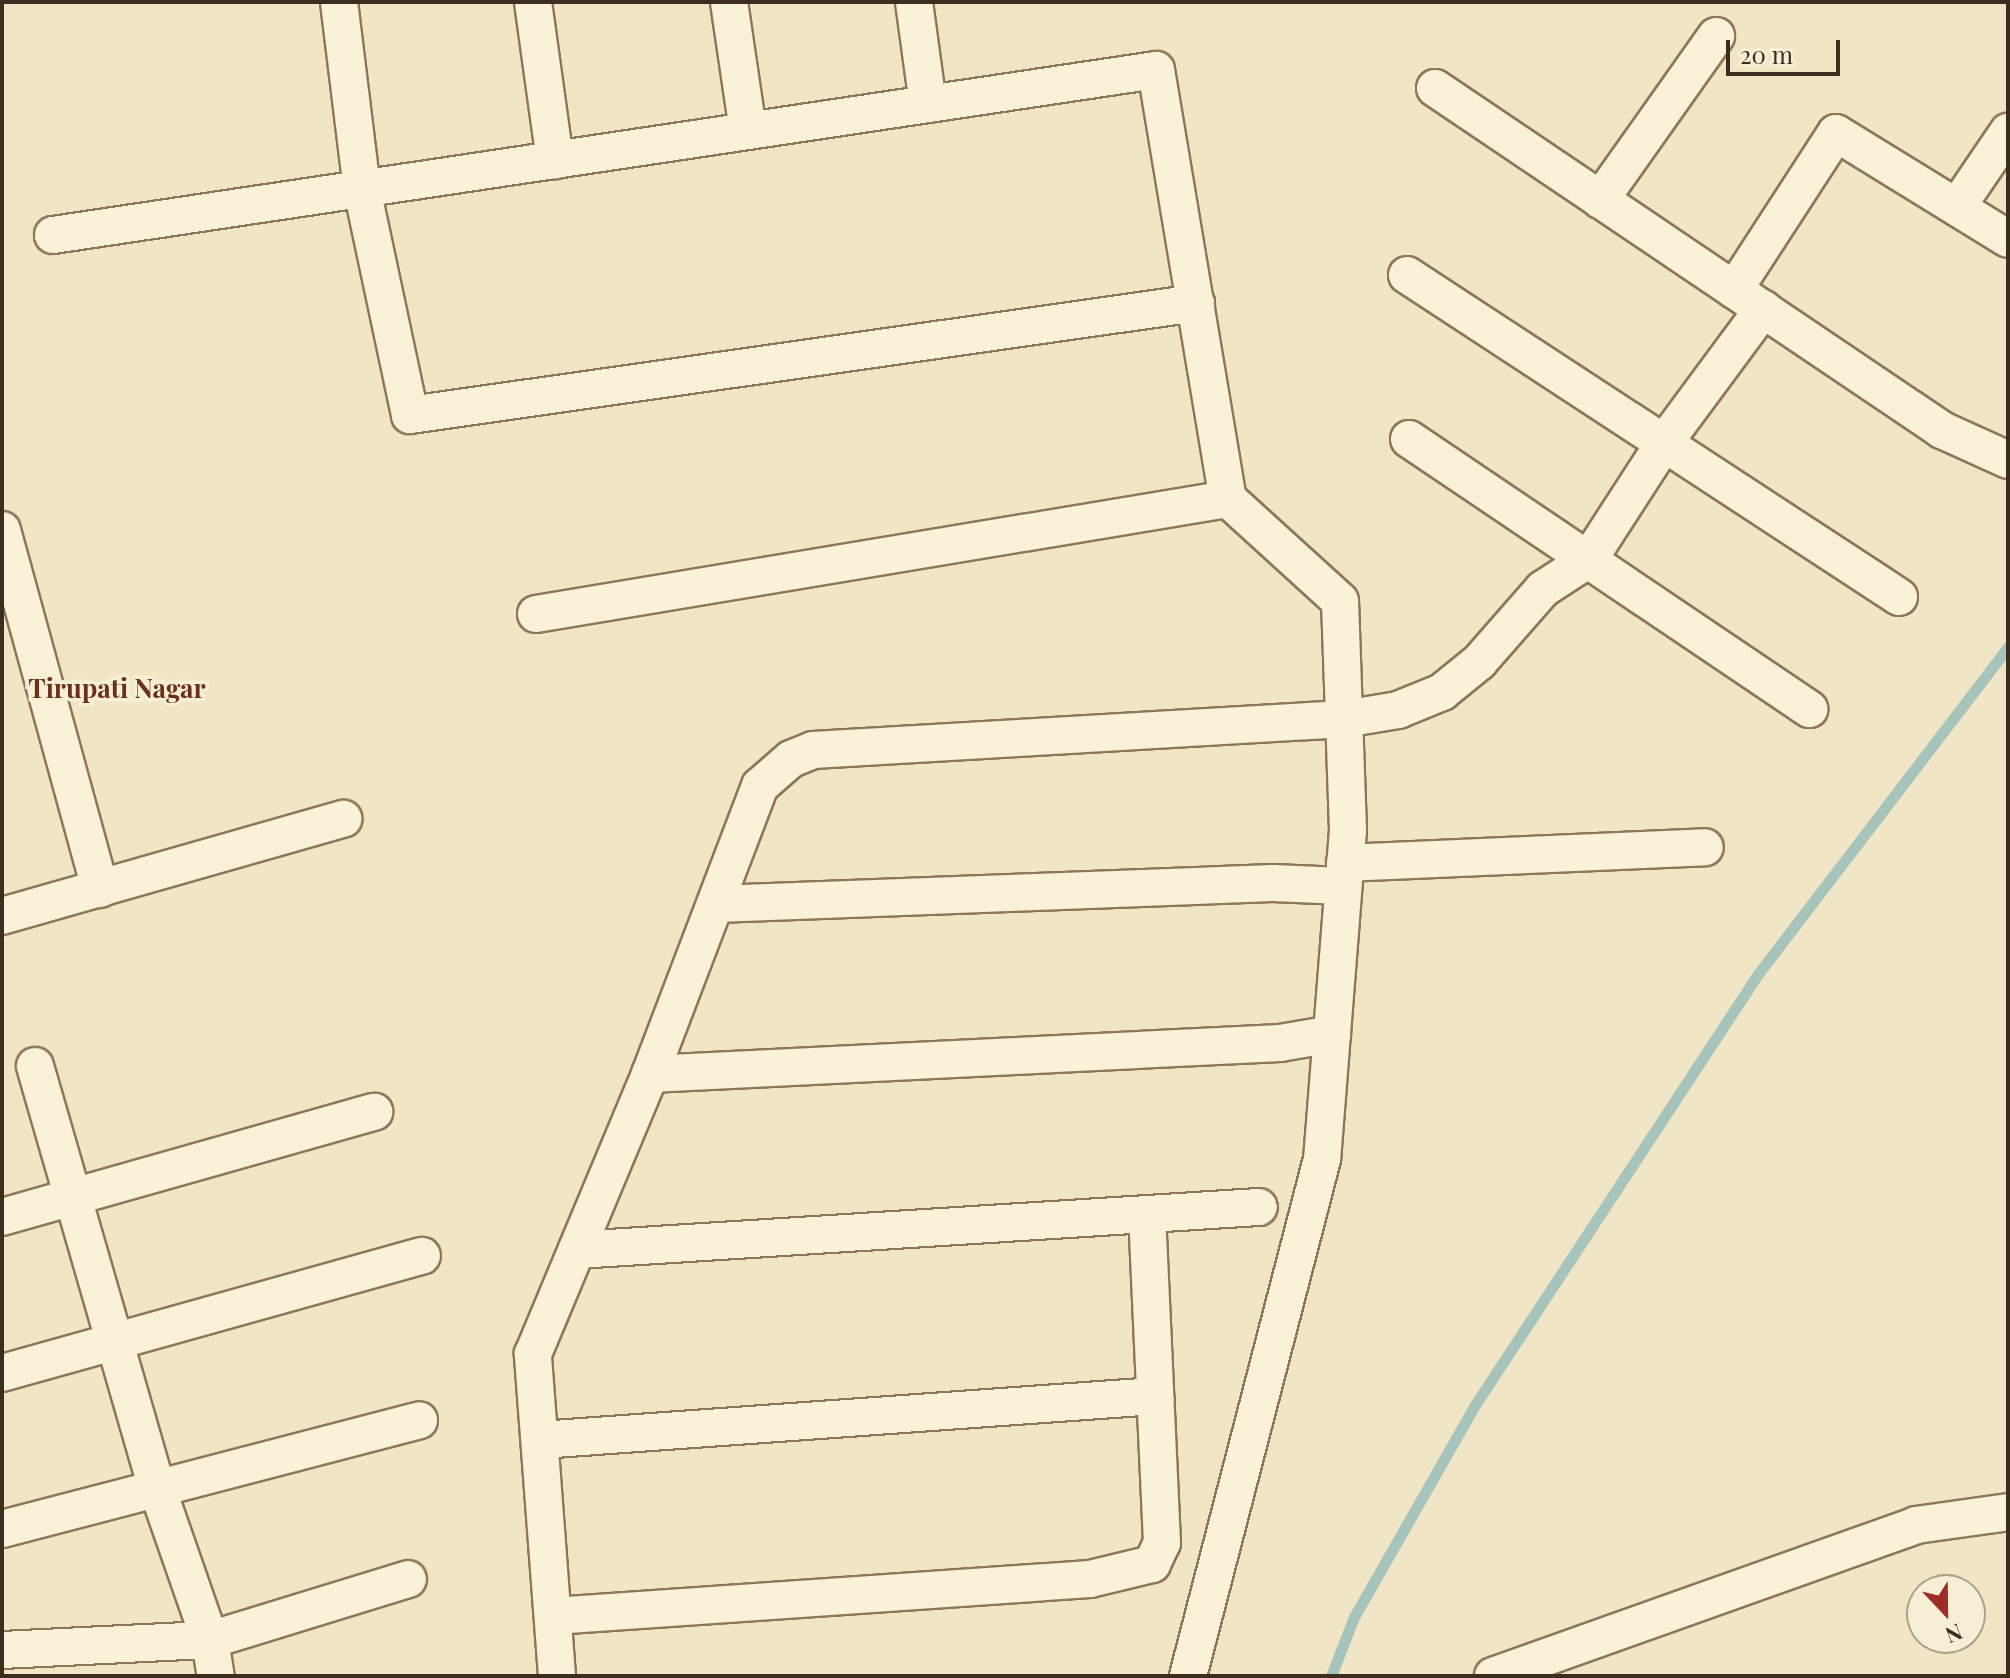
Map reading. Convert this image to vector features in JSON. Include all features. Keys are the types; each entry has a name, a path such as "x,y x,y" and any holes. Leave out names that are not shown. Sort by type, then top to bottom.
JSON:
{"street":[{"path":"339,2 362,189 410,415 1196,303"},
{"path":"533,2 555,160"},
{"path":"729,2 748,131"},
{"path":"914,2 928,104"},
{"path":"1600,200 1716,36"},
{"path":"53,235 1156,70 1228,499 1340,601 1344,719 1344,874 1322,1159 1188,1676"},
{"path":"1435,88 1942,430 2008,460"},
{"path":"1957,207 2008,132"},
{"path":"557,1676 533,1354 650,1074 760,786 791,759 813,750 1344,719 1398,710 1442,692 1479,662 1543,589 1589,559 1664,443 1748,299 1836,133 2008,239"},
{"path":"1407,275 1899,597"},
{"path":"1409,439 1810,709"},
{"path":"536,614 1228,499"},
{"path":"2,530 100,889"},
{"path":"2,916 343,819"},
{"path":"716,904 1273,883 1344,874 1705,847"},
{"path":"650,1074 1280,1043 1332,1034"},
{"path":"35,1066 157,1488 210,1640 216,1676"},
{"path":"2,1217 374,1112"},
{"path":"577,1250 1259,1207"},
{"path":"553,1616 1129,1573 1152,1564 1162,1543 1147,1214"},
{"path":"2,1373 422,1256"},
{"path":"540,1440 1155,1396"},
{"path":"2,1529 419,1420"},
{"path":"1493,1676 1916,1525 2008,1512"},
{"path":"2,1650 210,1640 408,1579"}],"waterway":[{"path":"1331,1676 1354,1617 1475,1405 1758,974 2008,647"}],"district":[{"name":"Tirupati Nagar","path":"117,688"}]}
